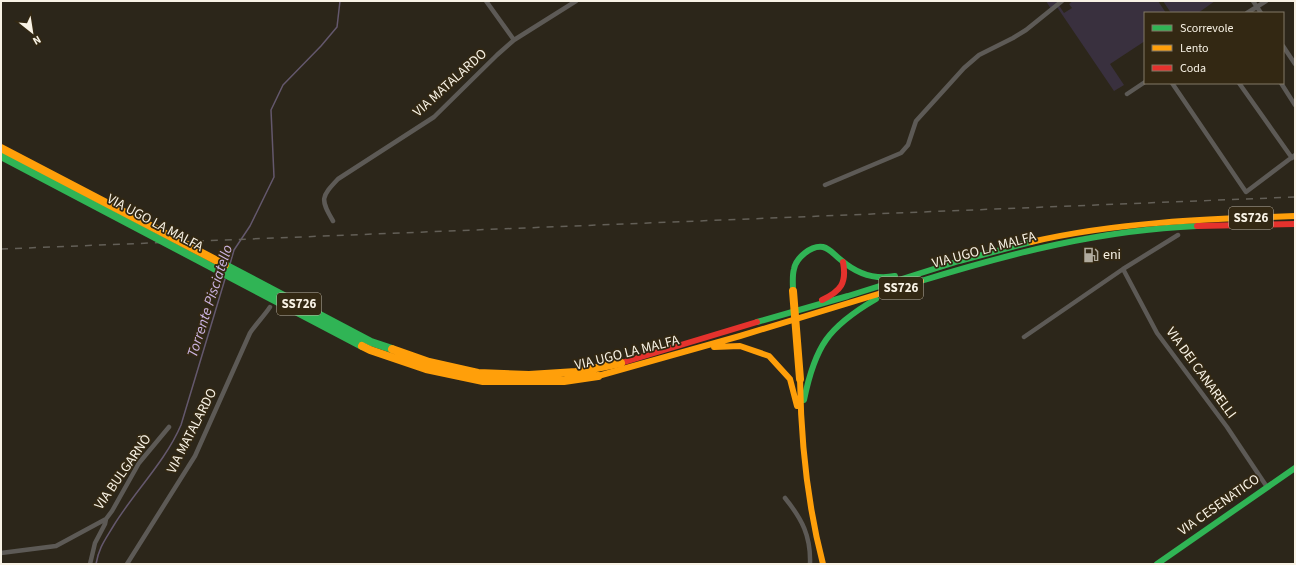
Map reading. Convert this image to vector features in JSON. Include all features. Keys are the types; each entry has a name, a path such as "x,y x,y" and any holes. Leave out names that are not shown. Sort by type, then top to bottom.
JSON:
{"main road":[{"name":"VIA UGO LA MALFA","path":"1,148 372,342 429,362 478,373 529,375 576,372 621,363 717,333 812,307 962,261 1032,242 1073,233 1116,227 1207,219 1295,216"},
{"name":"VIA UGO LA MALFA","path":"1,156 370,350 426,369 483,381 564,381 598,376 701,348 951,272 1049,246 1126,232 1209,226 1295,224"},
{"path":"823,564 808,502 801,419 800,379 792,271 798,258 809,250 820,247 832,252 843,262 866,275 886,278 948,262 962,261"},
{"path":"812,307 818,301 827,298 840,290 844,279 845,270 843,262"},
{"path":"801,419 806,390 813,366 825,340 839,324 856,310 888,291"},
{"path":"701,348 740,346 769,356 790,379 801,419"},
{"name":"VIA CESENATICO","path":"1157,564 1295,468"}],"street":[{"path":"486,1 514,40"},
{"name":"VIA MATALARDO","path":"333,221 323,200 326,191 338,179 434,117 514,40 576,1"},
{"path":"825,186 901,153 908,145 916,121 964,68 979,55 1026,30 1062,1"},
{"path":"1253,1 1260,12"},
{"path":"1250,12 1266,1"},
{"path":"1284,48 1295,64"},
{"path":"1127,94 1144,83"},
{"path":"1173,84 1246,192 1293,157 1240,84"},
{"path":"1282,84 1294,101"},
{"path":"1024,337 1122,269 1178,234"},
{"name":"VIA DEI CANARELLI","path":"1122,269 1157,332 1227,427 1267,487"},
{"name":"VIA MATALARDO","path":"128,564 195,456 250,333 256,324 264,317 270,307"},
{"name":"VIA BULGARNÒ","path":"1,553 56,546 106,519 140,463 169,427"},
{"path":"785,498 796,512 804,526 809,541 810,564"},
{"path":"90,564 95,543 106,519"}],"shaded area":[{"path":"1046,1 1056,1 1064,13 1072,8 1069,4 1073,1 1158,1 1165,12 1144,12 1144,42 1110,64 1124,85 1114,91 1057,7 1051,9"},
{"path":"1163,1 1215,1 1199,12 1170,12"}],"waterway":[{"name":"Torrente Pisciatello","path":"230,264 234,250 250,226 274,177 271,110 283,85 321,46 337,27 340,1"},
{"name":"Torrente Pisciatello","path":"96,564 101,548 122,512 167,451 181,425 225,279"}],"railway":[{"path":"1,249 1295,197"}],"traffic: fast":[{"path":"1,156 362,346"},
{"path":"921,281 989,261 1057,244 1126,232 1197,226"},
{"path":"757,322 848,296 959,261 1031,242"},
{"path":"793,291 793,272 795,265 805,253 818,247 828,249 847,265 859,272 880,277 895,276"},
{"path":"225,265 371,342 392,349"},
{"path":"804,400 813,365 826,340 846,319 876,299"},
{"path":"1157,564 1295,468"}],"traffic: slow":[{"path":"1,148 225,265"},
{"path":"1031,242 1063,235 1129,226 1195,220 1295,216"},
{"path":"598,376 740,336 921,281"},
{"path":"793,291 800,379"},
{"path":"362,346 426,369 483,381 564,381 598,376"},
{"path":"714,347 740,346 769,356 790,379 797,406"},
{"path":"392,349 429,362 478,373 529,375 576,372 621,363"},
{"path":"800,379 803,449 809,495 817,541 823,564"}],"traffic: jam":[{"path":"1197,226 1295,224"},
{"path":"822,300 829,297 841,286 844,276 843,262"},
{"path":"621,363 757,322"}],"place":[{"name":"eni","path":"1091,255"}]}
